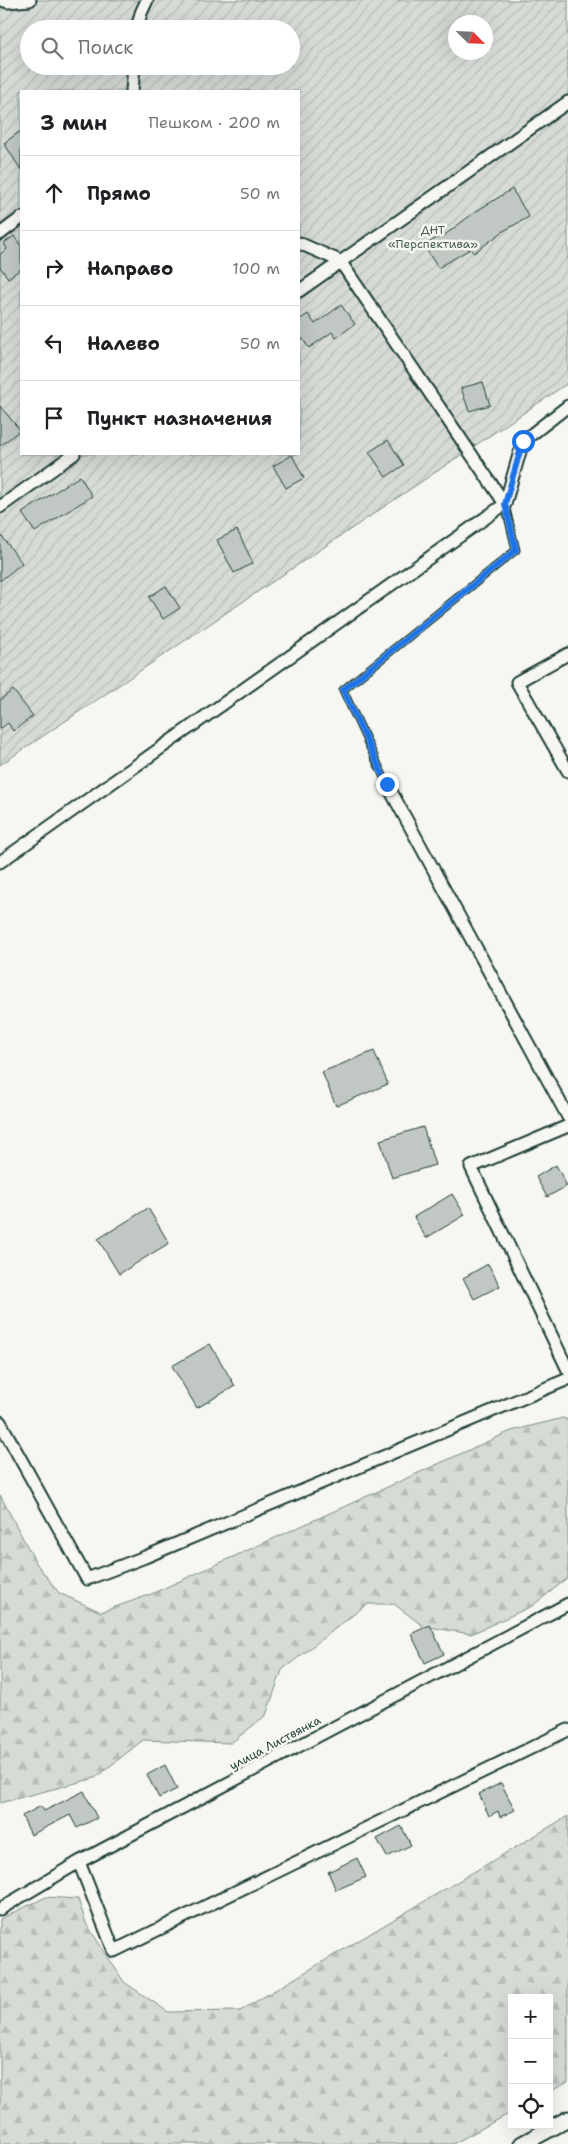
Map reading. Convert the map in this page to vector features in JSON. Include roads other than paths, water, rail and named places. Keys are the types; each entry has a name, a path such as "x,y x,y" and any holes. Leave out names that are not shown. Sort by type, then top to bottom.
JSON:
{"street":[{"path":"1,0 8,2 30,0"},
{"path":"139,20 147,0"},
{"path":"132,90 133,75"},
{"path":"300,290 568,102"},
{"path":"0,234 20,219"},
{"path":"300,243 340,261 505,504"},
{"path":"0,862 505,504 523,441 568,406"},
{"path":"0,508 73,455"},
{"path":"568,654 517,682 568,771"},
{"path":"387,784 568,1116"},
{"path":"568,1126 471,1167 568,1370"},
{"path":"0,1422 88,1579 145,1557 568,1379"},
{"name":"улица Листвянка","path":"0,1908 79,1862 568,1604"},
{"path":"79,1862 114,1950 568,1730"},
{"path":"522,2144 568,2119"}],"lane":[{"path":"387,784 343,690 516,550 505,504"}],"park label":[{"name":"ДНТ «Перспектива»","path":"433,237"}]}
